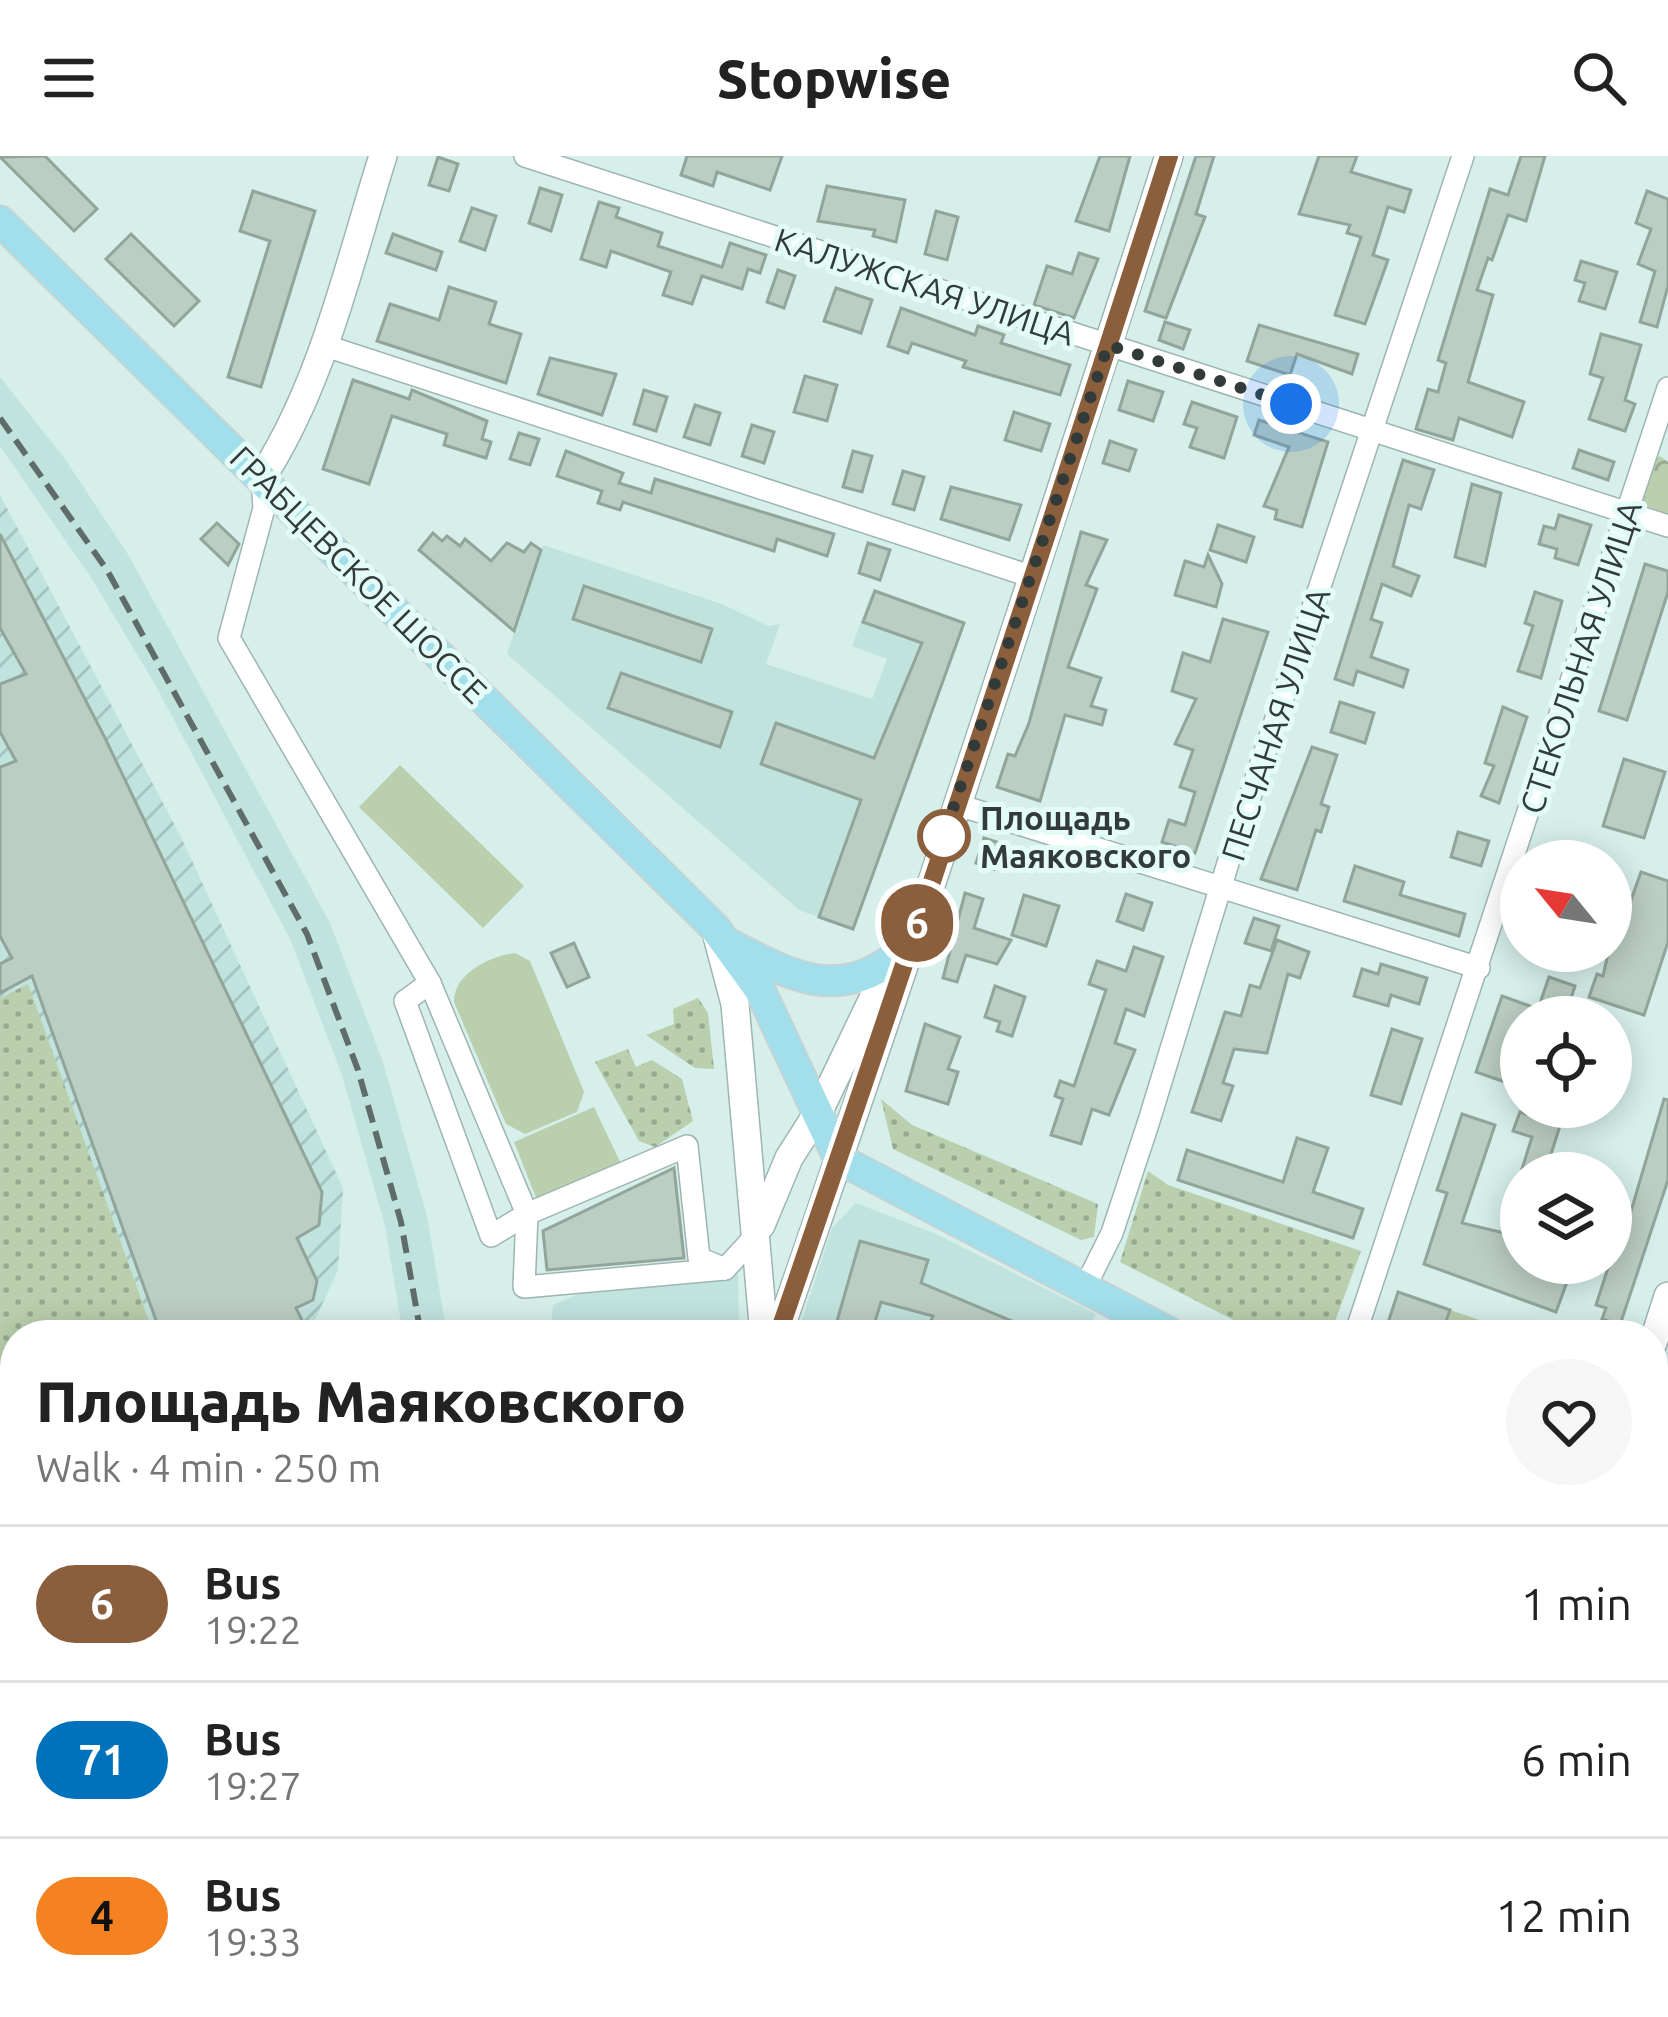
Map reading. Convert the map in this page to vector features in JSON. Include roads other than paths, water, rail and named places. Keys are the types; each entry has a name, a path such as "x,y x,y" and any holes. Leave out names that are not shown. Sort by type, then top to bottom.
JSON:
{"main road":[{"path":"262,477 283,445 323,345 383,156"},
{"path":"783,1320 878,1052 930,879 1169,156"},
{"name":"ГРАБЦЕВСКОЕ ШОССЕ","path":"0,221 722,936"},
{"path":"758,1233 789,1158 819,1111 930,879"},
{"path":"722,936 809,982 827,984 872,975 891,960"},
{"path":"722,936 760,990 839,1159 1145,1320"},
{"path":"722,936 735,1004 763,1320"}],"street":[{"name":"КАЛУЖСКАЯ УЛИЦА","path":"525,156 1668,526"},
{"name":"ПЕСЧАНАЯ УЛИЦА","path":"1084,1289 1112,1233 1220,889 1463,156"},
{"path":"323,345 1033,577"},
{"name":"СТЕКОЛЬНАЯ УЛИЦА","path":"1360,1320 1668,388"},
{"path":"262,477 265,508 229,638 430,983 526,1214 524,1287 725,1269 758,1233"},
{"path":"955,804 1479,968"},
{"path":"430,983 405,1001 491,1236 526,1214 687,1146 699,1258 725,1269"}],"railway":[{"path":"0,418 107,570 307,934 358,1070 401,1222 418,1320"}],"place":[{"name":"Площадь Маяковского","path":"944,836"}]}
